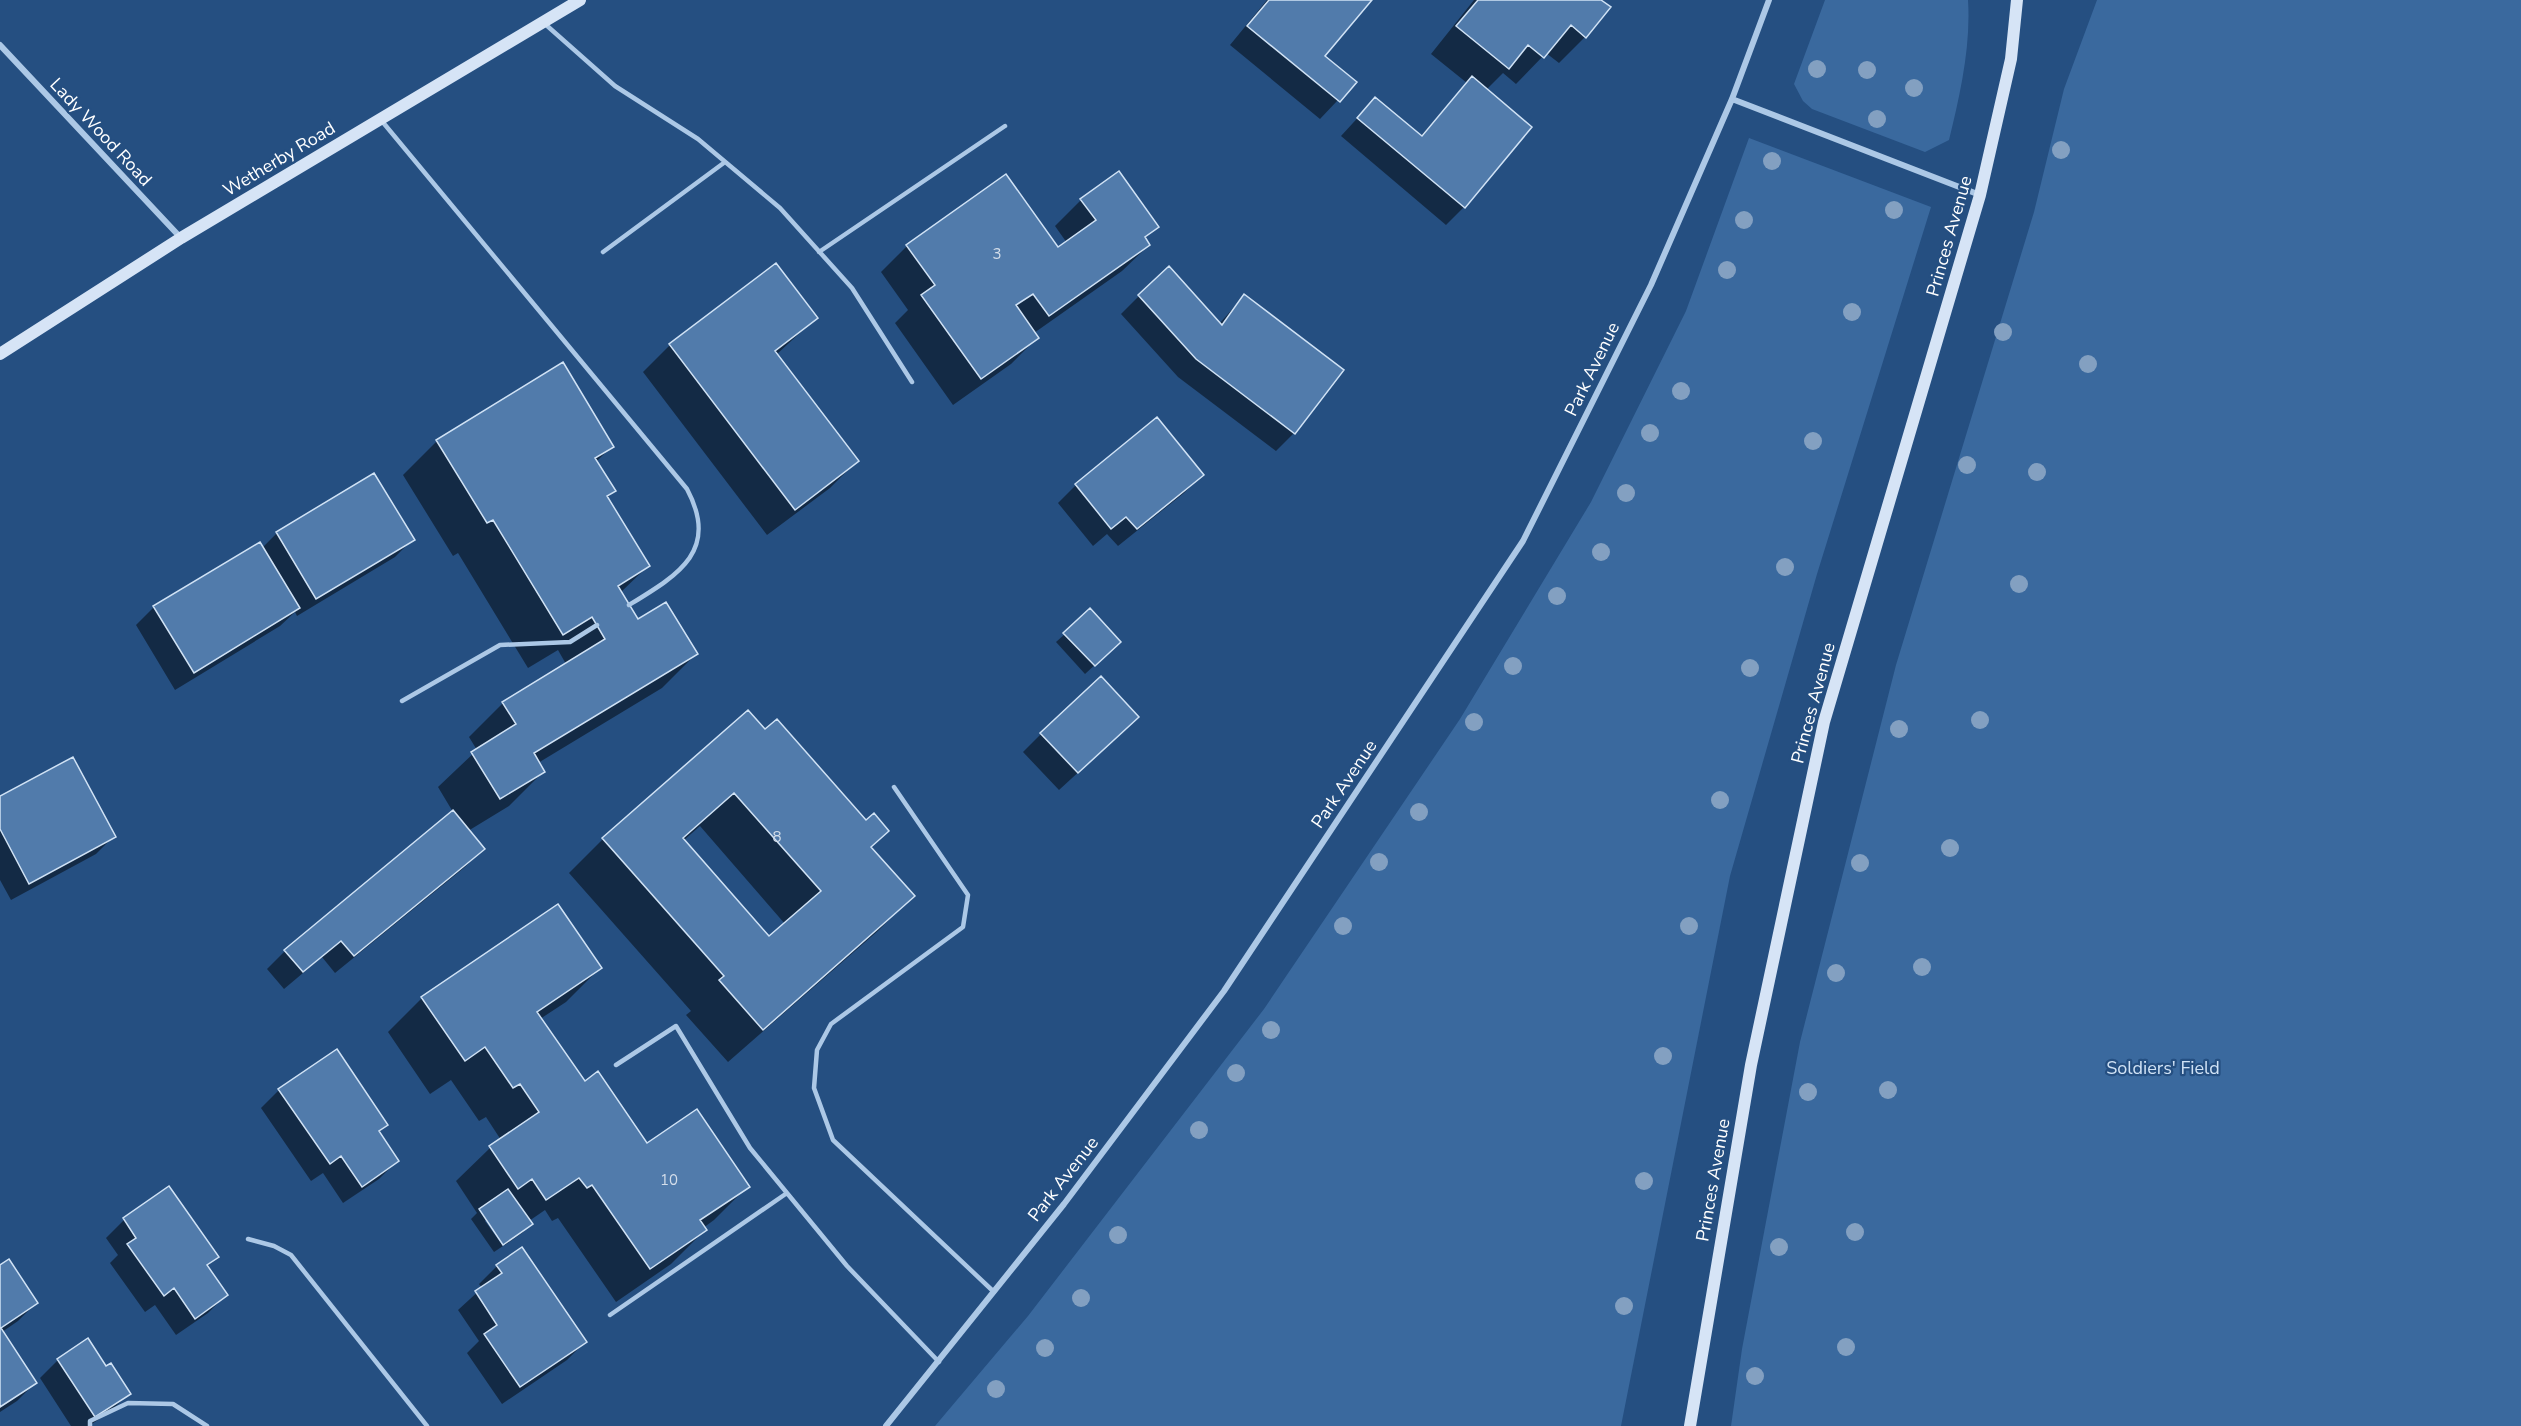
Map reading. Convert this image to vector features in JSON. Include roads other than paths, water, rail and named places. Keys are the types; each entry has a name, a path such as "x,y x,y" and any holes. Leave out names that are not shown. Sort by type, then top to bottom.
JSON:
{"street":[{"name":"Wetherby Road","path":"0,354 181,238 580,0"},
{"name":"Park Avenue","path":"886,1426 1064,1204 1224,991 1523,541 1651,285 1732,99 1769,0"},
{"name":"Princes Avenue","path":"1690,1426 1751,1065 1824,722 1980,195 2011,59 2017,0"},
{"name":"Lady Wood Road","path":"0,45 181,238"},
{"path":"1732,99 1980,195"}],"lane":[{"path":"543,22 615,86 698,139 780,208 852,288 912,382"},
{"path":"380,120 687,489 697,507 699,528 696,548 686,566 670,580 629,605"},
{"path":"819,252 1005,126"},
{"path":"603,252 725,162"},
{"path":"402,701 500,645 570,642 597,626"},
{"path":"894,786 968,895 963,927 831,1024 817,1050 814,1088 833,1140 994,1292"},
{"path":"616,1065 676,1026 750,1148 848,1266 939,1362"},
{"path":"610,1315 787,1193"},
{"path":"248,1239 274,1246 291,1255 427,1426"},
{"path":"90,1426 90,1421 128,1403 173,1404 207,1426"}],"park label":[{"name":"Soldiers' Field","path":"2163,1068"}]}
